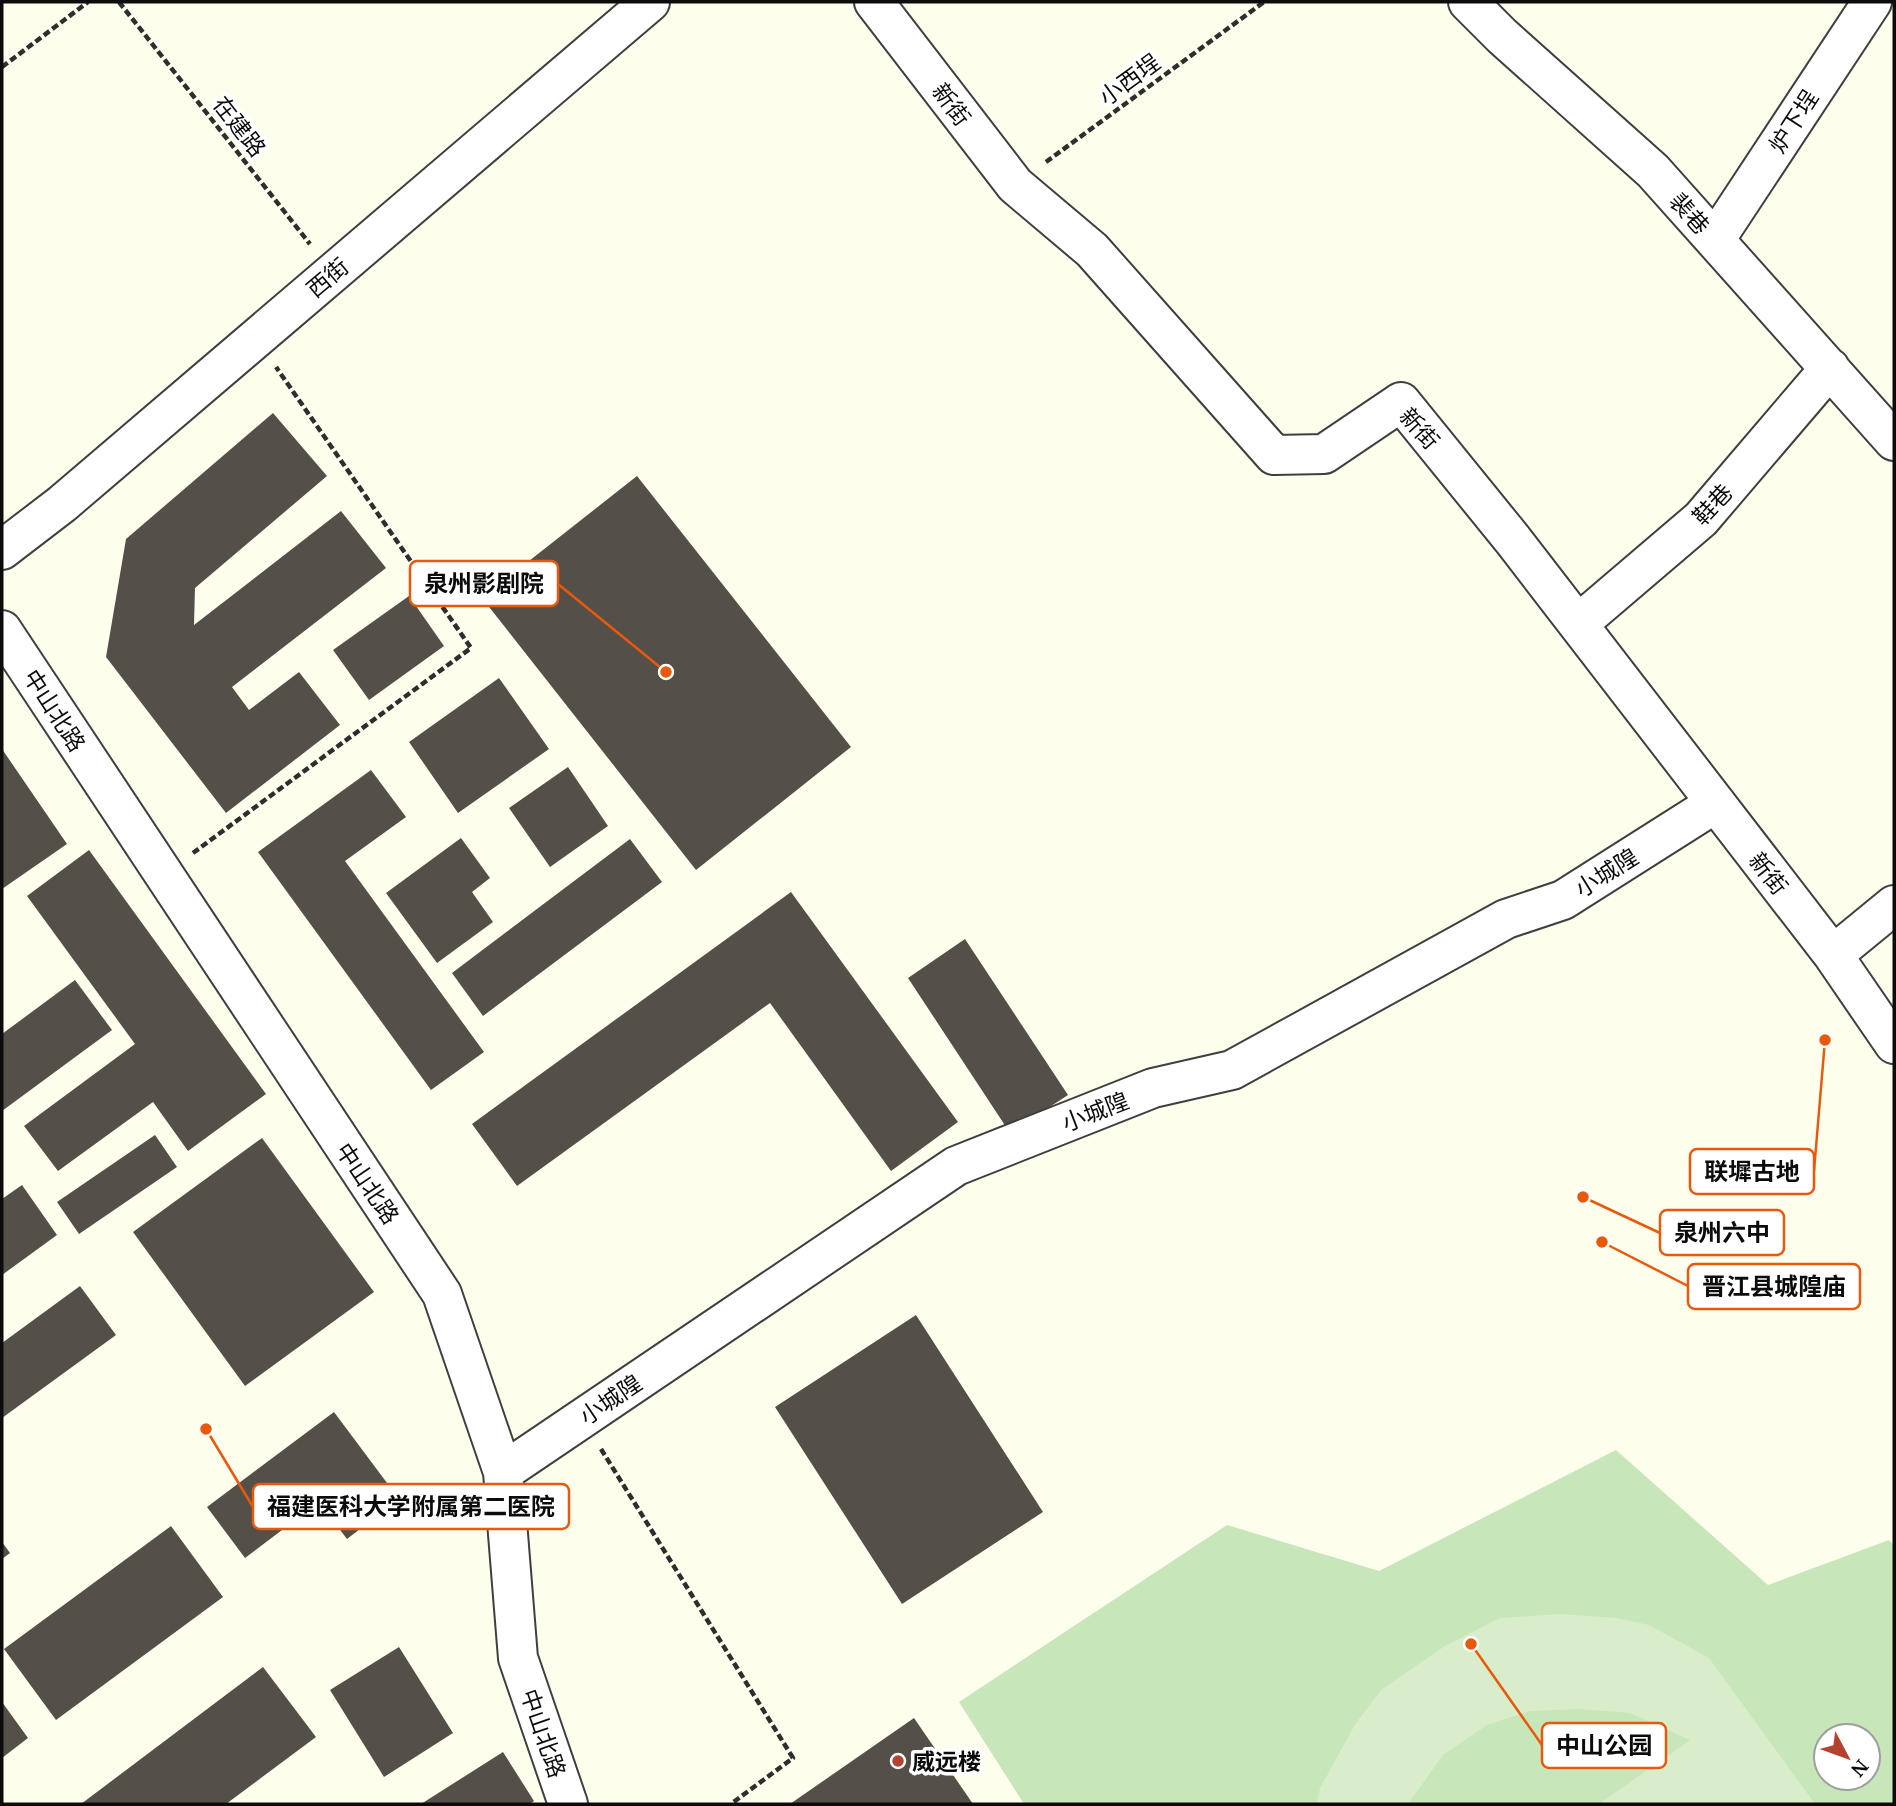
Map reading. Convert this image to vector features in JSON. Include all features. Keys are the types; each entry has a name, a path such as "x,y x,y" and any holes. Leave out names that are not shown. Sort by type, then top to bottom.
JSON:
{"street":[{"name":"西街","path":"2,550 62,504 650,2"},
{"name":"新街","path":"874,2 1015,185 1092,250 1274,454 1324,454 1401,402 1578,624 1833,955 1894,1044"},
{"name":"裴巷","path":"1468,2 1502,36 1653,171 1894,441"},
{"name":"炉下埕","path":"1715,240 1872,2"},
{"name":"鞋巷","path":"1578,624 1701,519 1830,368"},
{"name":"中山北路","path":"2,630 442,1294 503,1472 518,1658 568,1804"},
{"name":"小城隍","path":"503,1472 956,1166 1153,1088 1233,1070 1506,919 1563,900 1716,803"},
{"path":"1833,955 1894,905"}],"path":[{"path":"2,67 88,2"},
{"name":"在建路","path":"119,2 333,272"},
{"name":"小西埕","path":"1015,185 1264,2"},
{"path":"164,875 471,648 255,338"},
{"path":"582,1419 793,1758 731,1804"}],"green space":[{"path":"1616,1450 1768,1585 1889,1540 1894,1546 1894,1804 1024,1804 959,1702 1227,1525 1379,1571"},
{"path":"1560,1614 1617,1618 1649,1625 1709,1658 1815,1804 1599,1804 1690,1740 1630,1713 1580,1709 1530,1711 1487,1725 1443,1755 1408,1804 1317,1804 1320,1788 1356,1723 1381,1690 1445,1646 1500,1618"}],"building":[{"path":"273,413 327,476 195,588 194,625 341,511 386,568 232,687 249,710 299,672 340,725 226,813 106,657 126,539"},
{"path":"637,476 851,747 696,870 482,598"},
{"path":"409,596 444,646 369,700 333,650"},
{"path":"499,678 549,749 458,813 409,742"},
{"path":"2,749 67,844 2,889"},
{"path":"568,767 608,826 550,867 509,808"},
{"path":"371,770 406,817 345,861 484,1052 431,1090 258,852"},
{"path":"461,838 490,878 472,892 493,922 437,963 386,893"},
{"path":"630,839 662,882 483,1016 452,973"},
{"path":"89,850 266,1094 188,1151 153,1102 58,1171 24,1126 135,1044 27,896"},
{"path":"791,892 958,1122 891,1171 770,1003 517,1186 472,1124"},
{"path":"965,939 1068,1095 1010,1133 908,978"},
{"path":"75,980 112,1030 2,1111 2,1034"},
{"path":"155,1135 177,1167 79,1234 57,1202"},
{"path":"262,1138 374,1292 245,1386 133,1232"},
{"path":"22,1185 57,1235 2,1275 2,1199"},
{"path":"80,1286 116,1335 2,1418 2,1343"},
{"path":"916,1315 1043,1512 902,1604 775,1407"},
{"path":"334,1412 399,1499 347,1539 319,1502 245,1558 207,1507"},
{"path":"171,1526 223,1597 56,1720 4,1649"},
{"path":"2,1542 10,1553 2,1559"},
{"path":"399,1647 453,1733 384,1777 330,1690"},
{"path":"263,1667 316,1737 226,1804 81,1804"},
{"path":"2,1702 28,1738 2,1758"},
{"name":"威远楼","path":"914,1718 973,1804 790,1804"},
{"path":"503,1752 534,1801 530,1804 421,1804"}],"place":[{"name":"泉州影剧院","path":"666,672"},
{"name":"联墀古地","path":"1825,1040"},
{"name":"泉州六中","path":"1583,1197"},
{"name":"晋江县城隍庙","path":"1602,1242"},
{"name":"福建医科大学附属第二医院","path":"206,1429"},
{"name":"中山公园","path":"1471,1644"},
{"name":"威远楼","path":"898,1761"}]}
